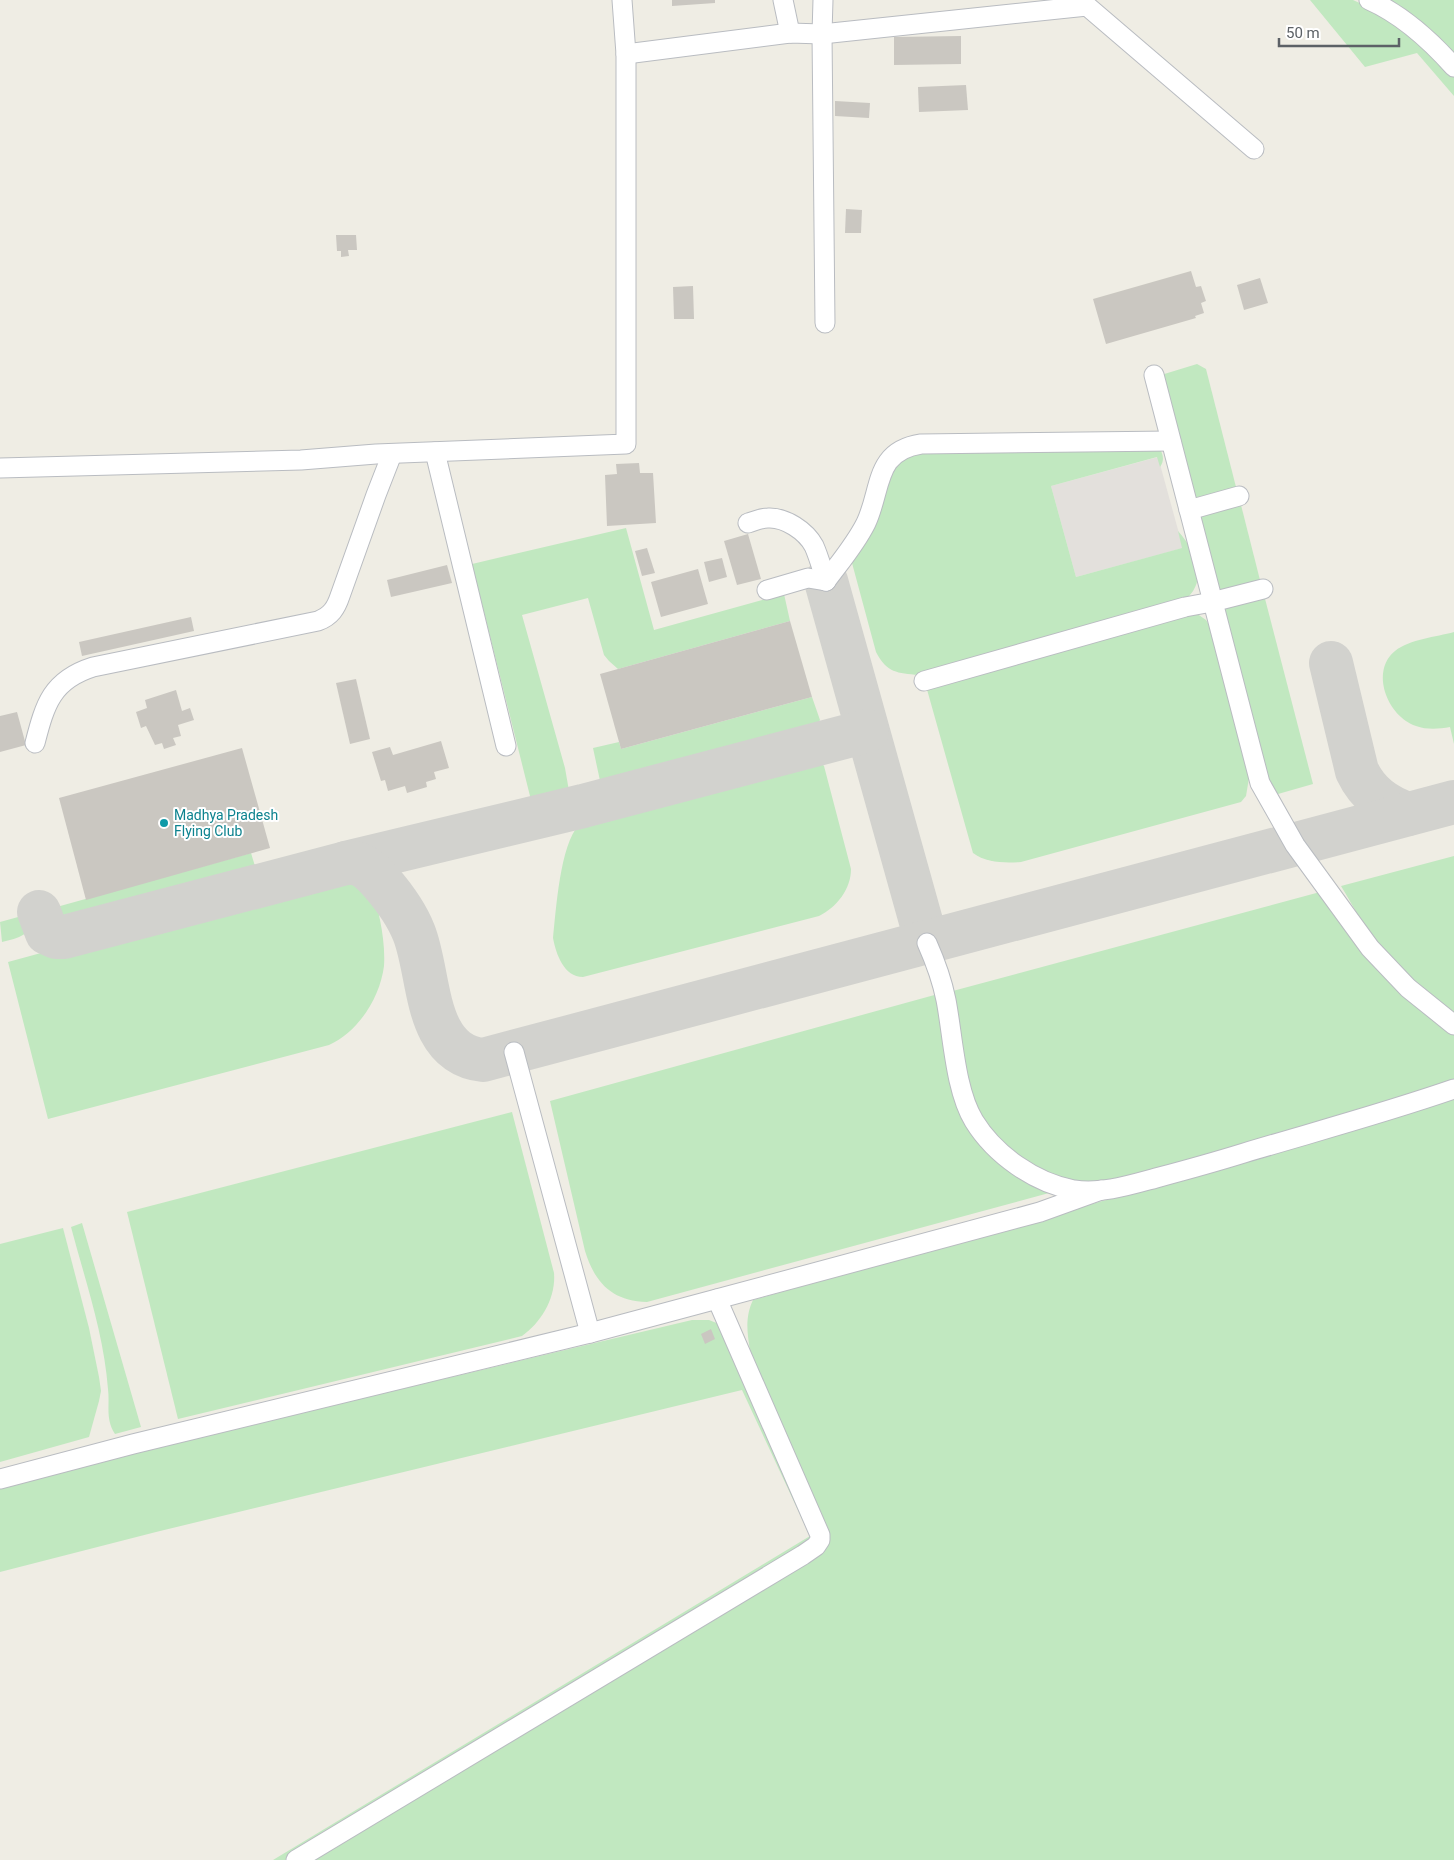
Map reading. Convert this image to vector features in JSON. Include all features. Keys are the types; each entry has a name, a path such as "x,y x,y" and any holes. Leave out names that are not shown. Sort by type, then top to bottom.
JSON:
{"street":[{"path":"0,468 301,460 392,454 626,444 626,54 622,0"},
{"path":"782,0 790,34"},
{"path":"823,0 825,322"},
{"path":"1369,0 1390,10 1428,39 1454,67"},
{"path":"626,54 790,34 822,34 1087,6 1254,149"},
{"path":"1154,375 1254,766 1260,783 1295,845 1370,948 1408,988 1454,1025"},
{"path":"826,580 850,549 866,523 885,468 891,458 907,446 921,444 1171,440"},
{"path":"435,452 506,746"},
{"path":"35,743 39,726 56,689 66,679 78,672 93,667 326,618 336,606 392,454"},
{"path":"1189,510 1239,496"},
{"path":"748,523 769,518 780,519 792,524 814,547 826,580"},
{"path":"767,590 808,578 826,580"},
{"path":"924,681 1185,607 1263,589"},
{"path":"927,942 939,973 945,998 966,1105 983,1134 995,1148 1036,1176 1059,1186 1075,1190 1117,1188 1195,1168 1454,1089"},
{"path":"514,1052 590,1333"},
{"path":"0,1479 133,1444 590,1333 1040,1212 1101,1190"},
{"path":"296,1860 803,1555 817,1544 820,1535 717,1299"}],"shaded area":[{"path":"1158,457 1183,548 1076,577 1051,486"}],"green space":[{"path":"1310,0 1353,0 1402,26 1454,75 1454,96 1417,53 1365,67"},
{"path":"1385,0 1454,0 1454,56"},
{"path":"1197,364 1206,369 1237,491 1194,499 1161,375"},
{"path":"1159,447 1163,457 1160,467 1157,457 1051,486 1076,577 1182,548 1178,531 1190,547 1197,566 1198,575 1197,584 1185,600 919,675 893,671 880,659 876,652 852,563 895,462 916,451"},
{"path":"1240,501 1261,584 1220,591 1217,589 1200,517 1202,514"},
{"path":"626,528 654,630 784,594 790,621 618,669 604,655 588,598 522,615 565,768 569,791 556,796 531,800 472,564"},
{"path":"1263,591 1313,784 1278,794 1267,782 1224,606"},
{"path":"1196,613 1206,620 1212,629 1245,756 1249,778 1246,796 1241,802 1021,862 990,861 973,853 926,686"},
{"path":"1454,632 1454,744 1450,727 1424,728 1406,721 1390,703 1383,681 1384,670 1388,660 1395,651 1416,641"},
{"path":"812,697 820,720 811,732 602,790 593,748 619,742 621,749"},
{"path":"813,757 824,766 851,869 849,884 842,897 832,908 819,916 583,977 576,976 566,969 556,951 553,938 563,862 573,834 583,821 598,812 620,804"},
{"path":"251,853 258,876 75,924 60,921 54,912 53,908"},
{"path":"1454,856 1454,1015 1392,959 1361,920 1341,886"},
{"path":"336,877 358,882 372,892 377,906 383,943 384,966 378,990 366,1013 349,1032 329,1045 48,1119 8,962 301,882"},
{"path":"1320,892 1454,1034 1454,1085 1134,1178 1070,1185 1014,1158 971,1105 949,992"},
{"path":"29,914 30,927 27,931 19,937 2,942 0,922"},
{"path":"938,994 964,1114 1060,1190 647,1302 635,1301 615,1294 600,1281 585,1251 550,1101"},
{"path":"1454,1097 1454,1860 310,1860 826,1531 750,1350 747,1325 753,1300 1166,1183"},
{"path":"512,1112 554,1273 553,1291 550,1300 536,1324 522,1336 178,1419 127,1212"},
{"path":"82,1223 141,1427 115,1434 109,1417 103,1348 71,1227"},
{"path":"63,1228 89,1328 101,1391 99,1401 89,1437 0,1462 0,1244"},
{"path":"692,1320 709,1320 719,1324 815,1536 809,1544 285,1860 273,1860 810,1536 742,1390 156,1532 0,1572 0,1488 135,1452"}],"building":[{"path":"672,0 715,0 715,3 672,6"},
{"path":"961,36 961,64 894,65 894,37"},
{"path":"966,85 968,110 919,112 918,87"},
{"path":"835,101 870,103 869,118 835,116"},
{"path":"846,209 862,210 861,233 845,233"},
{"path":"336,235 356,235 357,250 348,250 349,256 341,257 341,251 337,251"},
{"path":"1191,271 1196,287 1201,286 1206,301 1201,303 1204,313 1195,316 1196,318 1106,344 1093,299"},
{"path":"1260,278 1268,303 1244,310 1237,285"},
{"path":"693,286 694,319 674,319 673,287"},
{"path":"639,463 640,473 653,473 656,523 607,526 605,475 617,474 616,464"},
{"path":"748,534 761,579 737,585 724,541"},
{"path":"647,548 655,573 642,576 635,551"},
{"path":"722,558 727,577 709,582 704,562"},
{"path":"447,565 452,583 391,597 387,580"},
{"path":"698,569 708,604 661,617 651,582"},
{"path":"191,617 194,631 82,656 79,642"},
{"path":"790,621 812,697 621,749 600,674"},
{"path":"356,679 370,739 350,744 336,683"},
{"path":"176,690 182,711 190,708 194,720 178,725 181,736 173,738 176,745 164,749 162,743 155,745 146,726 141,728 136,712 147,708 145,700"},
{"path":"17,712 26,745 0,752 0,716"},
{"path":"441,741 449,768 434,772 436,779 426,782 427,787 407,793 405,786 388,791 385,780 381,781 372,752 390,747 393,755"},
{"name":"Madhya Pradesh Flying Club","path":"242,748 270,848 86,900 59,798"},
{"path":"711,1329 715,1339 705,1344 701,1334"}],"taxiway":[{"path":"826,581 927,943"},
{"path":"1331,663 1357,771 1361,779 1378,798 1408,814"},
{"path":"346,863 583,806 867,731"},
{"path":"39,912 47,933 56,937 64,937 346,863 361,865 370,871 391,894 411,926 419,951 432,1010 439,1028 449,1043 464,1054 483,1060 1454,802"}],"place":[{"name":"Madhya Pradesh Flying Club","path":"164,823"}]}
